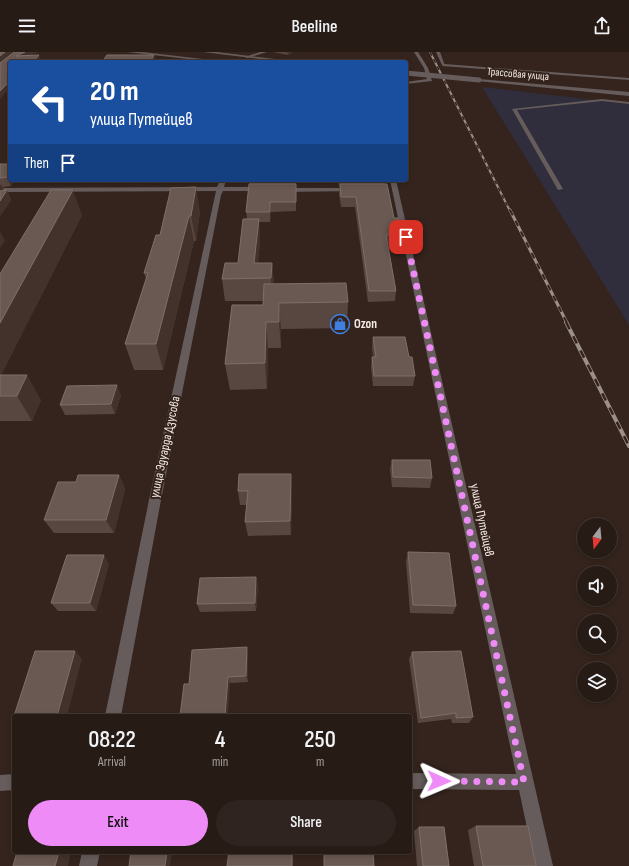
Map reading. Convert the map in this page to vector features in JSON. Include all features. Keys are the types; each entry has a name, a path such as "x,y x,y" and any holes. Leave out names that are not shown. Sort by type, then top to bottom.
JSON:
{"street":[{"path":"130,55 132,52 208,60"},
{"path":"205,52 278,60"},
{"path":"247,57 265,52"},
{"path":"408,84 430,80 426,68 416,52"},
{"path":"444,65 629,80"},
{"name":"Трассовая улица","path":"408,73 629,94"},
{"path":"53,194 59,182"},
{"path":"0,190 53,194 222,185 269,189"},
{"name":"улица Эдуарда Дзусова","path":"113,714 154,500 218,195 222,185"},
{"name":"улица Путейцев","path":"392,187 544,866"},
{"path":"276,190 364,190"},
{"path":"412,781 524,782"},
{"path":"0,783 12,782"},
{"path":"88,866 91,854"}],"lane":[{"path":"438,52 444,65"},
{"path":"560,189 514,109 602,100 629,103"}],"shaded area":[{"path":"482,87 629,104 629,325"}],"building":[{"path":"14,52 25,52 16,56 39,55 35,60 8,60 8,83 0,91 0,63"},
{"path":"107,55 154,55 151,60 103,60"},
{"path":"0,164 8,164 8,176 0,178"},
{"path":"249,184 296,184 296,202 270,202 270,212 246,212"},
{"path":"340,184 387,184 394,218 398,218 401,234 386,235 396,291 369,291 356,197 341,197"},
{"path":"196,187 191,216 189,216 156,344 125,344 148,273 144,273 156,235 160,235 171,188"},
{"path":"7,190 0,201 0,191"},
{"path":"51,190 73,190 0,323 0,274"},
{"path":"243,219 259,219 254,263 272,263 271,278 222,279 225,263 238,263"},
{"path":"346,283 348,302 279,303 279,322 266,322 265,363 225,364 232,305 263,305 264,284"},
{"path":"373,337 405,337 409,357 412,357 415,376 374,376 372,357 376,357"},
{"path":"0,375 27,375 17,396 0,396"},
{"path":"117,385 111,404 60,405 67,386"},
{"path":"392,460 430,460 432,478 393,477"},
{"path":"239,474 291,474 290,521 245,522 248,491 238,491"},
{"path":"78,475 119,475 106,520 44,520 58,482 76,482"},
{"path":"408,552 449,553 456,606 413,605"},
{"path":"67,555 104,555 90,603 51,603"},
{"path":"256,577 255,603 197,604 200,578"},
{"path":"247,647 246,676 228,677 225,714 180,714 184,684 189,684 192,650"},
{"path":"35,651 75,651 58,714 15,714"},
{"path":"461,651 473,717 456,718 456,713 421,718 412,652"},
{"path":"476,826 528,826 536,866 483,866"},
{"path":"419,827 444,827 449,866 423,866"},
{"path":"16,854 58,854 55,866 13,866"},
{"path":"131,854 167,854 165,866 129,866"},
{"path":"229,854 292,854 292,866 227,866"},
{"path":"324,854 373,854 374,866 324,866"}],"railway":[{"path":"430,52 510,211"},
{"path":"510,210 567,323"},
{"path":"566,322 629,446"}],"place":[{"name":"Ozon","path":"340,324"}],"route":[{"path":"406,237 524,782 439,781"}]}
